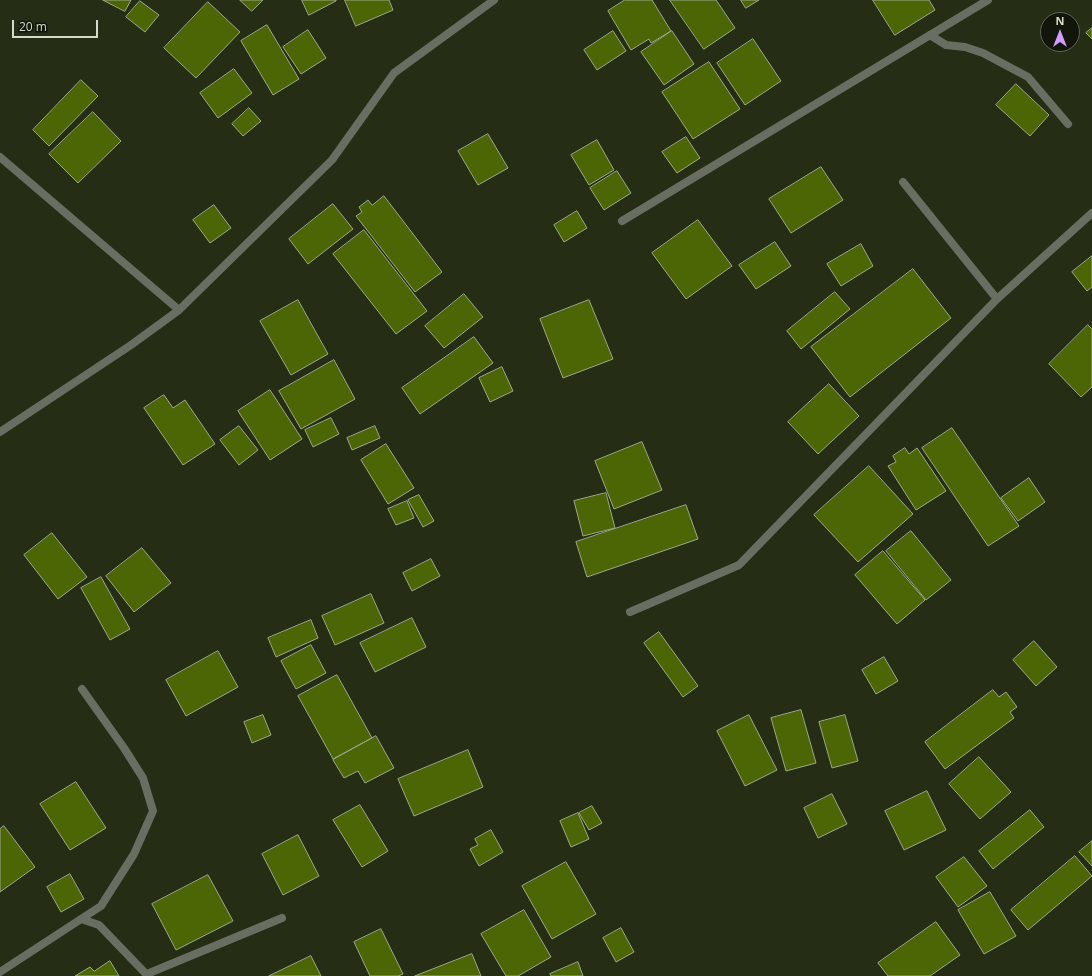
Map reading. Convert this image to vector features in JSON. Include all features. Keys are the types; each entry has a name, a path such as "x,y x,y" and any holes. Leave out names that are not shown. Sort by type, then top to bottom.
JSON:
{"street":[{"path":"0,432 132,345 179,310 332,160 394,73 494,0"},
{"path":"622,221 988,0"},
{"path":"930,35 946,45 965,47 983,53 1028,77 1068,124"},
{"path":"0,157 179,310"},
{"path":"903,182 997,299"},
{"path":"630,612 739,565 997,299 1092,213"},
{"path":"0,972 101,906 134,854 153,811 143,778 124,748 82,689"},
{"path":"81,919 98,925 147,975 282,918"}],"building":[{"path":"103,0 131,0 125,11"},
{"path":"240,0 263,0 252,11"},
{"path":"302,0 336,0 336,1 309,15"},
{"path":"345,0 389,0 393,10 356,26"},
{"path":"625,0 652,0 671,31 651,43 649,39 631,50 608,11"},
{"path":"670,0 716,0 735,28 704,49"},
{"path":"741,0 759,0 746,8"},
{"path":"873,0 929,0 935,10 895,35"},
{"path":"140,1 159,15 145,32 126,17"},
{"path":"208,2 240,32 196,78 164,48"},
{"path":"267,25 299,79 273,95 241,41"},
{"path":"1092,28 1092,39 1086,33"},
{"path":"308,30 326,58 301,74 283,47"},
{"path":"613,31 626,51 597,70 584,50"},
{"path":"672,31 694,64 664,85 641,52"},
{"path":"753,39 781,81 745,105 717,63"},
{"path":"709,62 740,109 693,139 662,92"},
{"path":"234,69 252,93 218,118 200,93"},
{"path":"81,80 98,96 49,146 33,130"},
{"path":"1016,84 1049,115 1030,136 996,105"},
{"path":"249,108 261,121 243,136 232,124"},
{"path":"93,112 121,141 78,183 49,154"},
{"path":"488,134 508,168 478,185 458,151"},
{"path":"686,137 700,158 677,173 662,152"},
{"path":"597,140 614,170 589,185 571,155"},
{"path":"821,167 843,200 791,233 769,199"},
{"path":"617,171 631,193 604,210 590,188"},
{"path":"384,196 442,272 415,292 356,216 362,212 359,207 368,200 372,205"},
{"path":"333,204 353,229 308,264 289,239"},
{"path":"214,205 231,228 210,243 193,220"},
{"path":"577,211 587,228 564,242 554,225"},
{"path":"698,220 732,266 686,299 652,253"},
{"path":"364,230 427,311 396,334 333,254"},
{"path":"775,242 791,266 756,289 739,265"},
{"path":"861,244 873,266 841,286 827,264"},
{"path":"1092,256 1092,287 1087,291 1072,272"},
{"path":"913,269 951,318 850,397 811,347"},
{"path":"835,292 850,309 801,349 787,331"},
{"path":"464,294 483,317 444,348 425,326"},
{"path":"298,300 328,354 291,375 260,321"},
{"path":"589,300 613,359 563,378 540,319"},
{"path":"1088,325 1092,329 1092,387 1081,397 1049,364"},
{"path":"474,337 493,363 420,414 402,388"},
{"path":"334,360 355,399 301,429 279,391"},
{"path":"502,367 513,391 490,402 479,378"},
{"path":"829,384 859,416 818,454 788,422"},
{"path":"270,390 302,439 270,460 238,411"},
{"path":"164,395 173,408 185,400 215,444 183,465 144,408"},
{"path":"331,418 339,434 313,447 305,430"},
{"path":"239,426 258,450 239,465 220,440"},
{"path":"375,426 380,438 352,450 347,438"},
{"path":"952,428 1019,526 988,546 922,448"},
{"path":"642,442 662,490 614,509 595,461"},
{"path":"386,444 414,488 388,504 361,460"},
{"path":"905,448 909,454 917,448 946,491 916,510 888,466 896,462 893,456"},
{"path":"869,466 913,514 858,562 814,515"},
{"path":"1029,478 1045,502 1018,521 1001,498"},
{"path":"606,493 615,528 583,536 574,501"},
{"path":"419,495 434,521 423,527 408,500"},
{"path":"407,501 414,518 396,525 388,509"},
{"path":"686,505 698,539 587,577 576,542"},
{"path":"911,531 951,580 926,600 886,551"},
{"path":"52,533 87,577 58,599 24,555"},
{"path":"142,548 171,583 134,612 106,576"},
{"path":"883,551 925,600 897,624 855,575"},
{"path":"431,559 440,576 412,591 403,573"},
{"path":"101,577 130,629 110,640 81,588"},
{"path":"371,594 384,623 335,645 322,616"},
{"path":"412,618 426,647 375,672 360,643"},
{"path":"311,620 318,638 276,657 268,638"},
{"path":"659,632 698,686 683,697 644,643"},
{"path":"1034,641 1057,667 1036,686 1013,660"},
{"path":"311,645 326,673 296,689 281,661"},
{"path":"218,651 238,687 186,716 166,680"},
{"path":"884,657 898,681 876,694 862,670"},
{"path":"337,675 372,738 333,759 298,696"},
{"path":"993,690 999,697 1006,692 1017,707 1010,712 1014,718 945,769 925,742"},
{"path":"801,710 816,763 786,771 771,718"},
{"path":"263,715 271,735 252,743 244,722"},
{"path":"749,715 777,770 745,786 717,731"},
{"path":"845,715 858,761 832,768 819,722"},
{"path":"376,736 394,768 365,783 358,771 344,778 333,760"},
{"path":"468,750 483,787 414,816 398,779"},
{"path":"979,757 1011,792 980,819 949,784"},
{"path":"76,782 106,828 70,850 40,804"},
{"path":"927,791 946,830 904,850 885,811"},
{"path":"832,794 847,824 818,838 804,808"},
{"path":"360,805 388,851 362,867 333,820"},
{"path":"592,806 602,823 589,830 579,813"},
{"path":"1030,810 1044,827 993,869 979,851"},
{"path":"578,813 589,839 571,847 560,821"},
{"path":"4,826 35,867 0,892 0,829"},
{"path":"491,830 503,852 479,866 470,849 478,845 475,839"},
{"path":"298,835 319,876 283,895 262,854"},
{"path":"1092,841 1092,866 1079,852"},
{"path":"1075,856 1092,876 1028,930 1011,910"},
{"path":"964,857 987,886 958,907 936,877"},
{"path":"566,862 596,914 552,939 522,886"},
{"path":"70,874 84,899 61,912 47,887"},
{"path":"208,875 233,921 176,950 152,904"},
{"path":"990,892 1016,936 984,954 958,910"},
{"path":"524,910 551,957 518,976 506,976 481,934"},
{"path":"936,922 960,955 930,976 888,976 878,963"},
{"path":"621,928 634,952 616,962 603,938"},
{"path":"381,929 403,974 398,976 370,976 354,942"},
{"path":"472,954 481,976 415,976"},
{"path":"311,956 321,976 269,976"},
{"path":"110,961 119,976 75,976 90,967 94,971"},
{"path":"578,962 583,976 551,976 550,974"}]}
